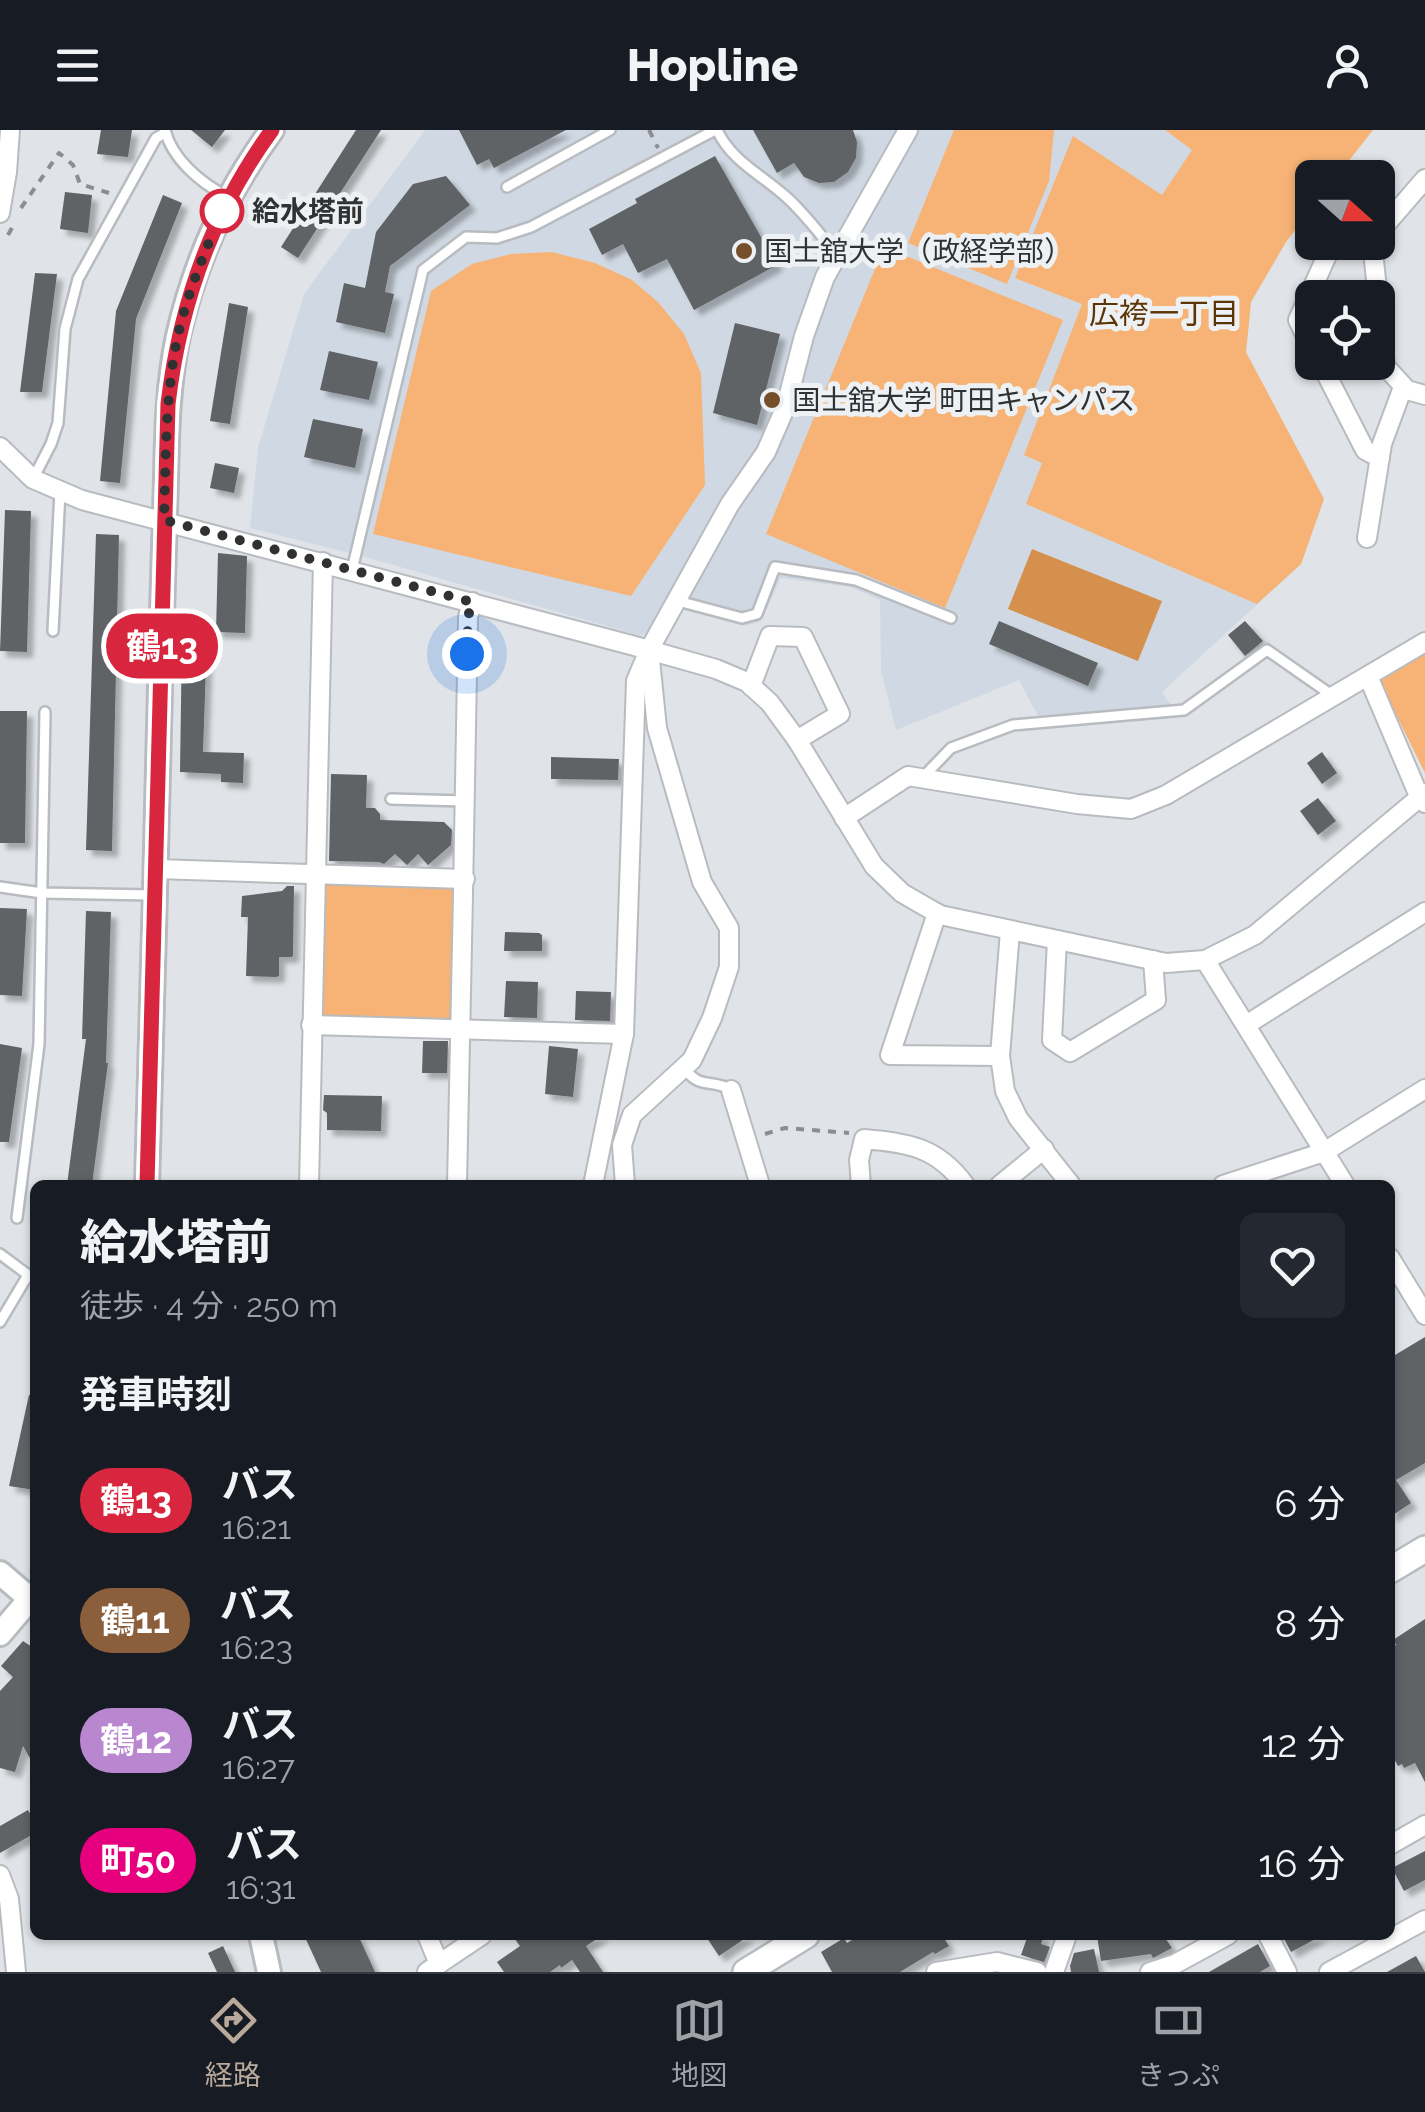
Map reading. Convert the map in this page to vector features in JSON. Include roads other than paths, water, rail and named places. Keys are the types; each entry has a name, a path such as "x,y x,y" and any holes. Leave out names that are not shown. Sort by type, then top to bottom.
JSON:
{"main road":[{"path":"1395,1567 1425,1548"},
{"path":"746,1972 777,1942"}],"street":[{"path":"0,212 10,130"},
{"path":"147,1180 168,404 178,335 202,258 228,198 272,130"},
{"path":"594,1180 624,1034 636,682 648,650 730,504 766,452 786,406 804,336 836,254 908,130"},
{"path":"1395,215 1425,179"},
{"path":"1374,260 1385,366 1403,387 1425,394"},
{"path":"1329,380 1365,450 1380,458"},
{"path":"1367,538 1382,444 1403,387"},
{"path":"0,447 33,479 82,500 716,668 751,686 770,703 874,866 902,893 936,913 1166,963 1205,960 1255,935 1423,797 1368,676"},
{"path":"309,1180 323,562"},
{"path":"458,1180 468,617 472,602"},
{"path":"751,686 770,636 803,637 840,714 797,740"},
{"path":"844,818 908,776 1131,809 1166,795 1425,642"},
{"path":"625,1180 622,1145 632,1116 692,1060 730,967 729,928 702,882 657,728 648,650"},
{"path":"156,870 465,880"},
{"path":"1246,1025 1425,912"},
{"path":"936,913 890,1056 1000,1056"},
{"path":"1010,931 1000,1056 1006,1092 1018,1118 1067,1180"},
{"path":"1057,940 1052,1040 1070,1052 1156,1000 1153,960"},
{"path":"1205,960 1342,1180"},
{"path":"311,1024 624,1034"},
{"path":"1238,1180 1324,1152 1425,1089"},
{"path":"731,1090 758,1180"},
{"path":"861,1180 859,1160 864,1139 906,1143 935,1156 961,1180"},
{"path":"1006,1180 1044,1149"},
{"path":"1395,1266 1425,1315"},
{"path":"0,1573 30,1596"},
{"path":"0,1634 30,1601"},
{"path":"1395,1842 1425,1825"},
{"path":"0,1875 8,1899 16,1972"},
{"path":"1395,1936 1425,1920"},
{"path":"262,1940 269,1972"},
{"path":"428,1940 433,1968 475,1940"},
{"path":"1054,1972 1065,1940"},
{"path":"1150,1972 1175,1964 1219,1940"},
{"path":"1271,1940 1287,1972"},
{"path":"1330,1972 1388,1940"},
{"path":"936,1972 997,1962 1037,1972"}],"lane":[{"path":"508,186 610,130"},
{"path":"352,570 423,270 466,237 497,238 532,226 716,130 739,160 787,197 836,254"},
{"path":"33,479 52,444 58,423 65,329 78,279 156,138 166,132 168,141 191,172 228,198"},
{"path":"52,630 60,492"},
{"path":"678,601 742,618 757,614 775,567 856,580 951,618"},
{"path":"922,778 951,748 1013,726 1184,710 1267,650 1335,697"},
{"path":"17,1218 38,1044 45,712"},
{"path":"391,799 464,801"},
{"path":"0,887 42,893 154,895"},
{"path":"684,1066 691,1078 731,1090"},
{"path":"0,1254 30,1277"},
{"path":"0,1322 30,1279"}],"place":[{"name":"給水塔前","path":"222,211"},
{"name":"国士舘大学（政経学部）","path":"744,251"},
{"name":"国士舘大学 町田キャンパス","path":"772,400"}],"district":[{"name":"広袴一丁目","path":"1164,313"}]}
